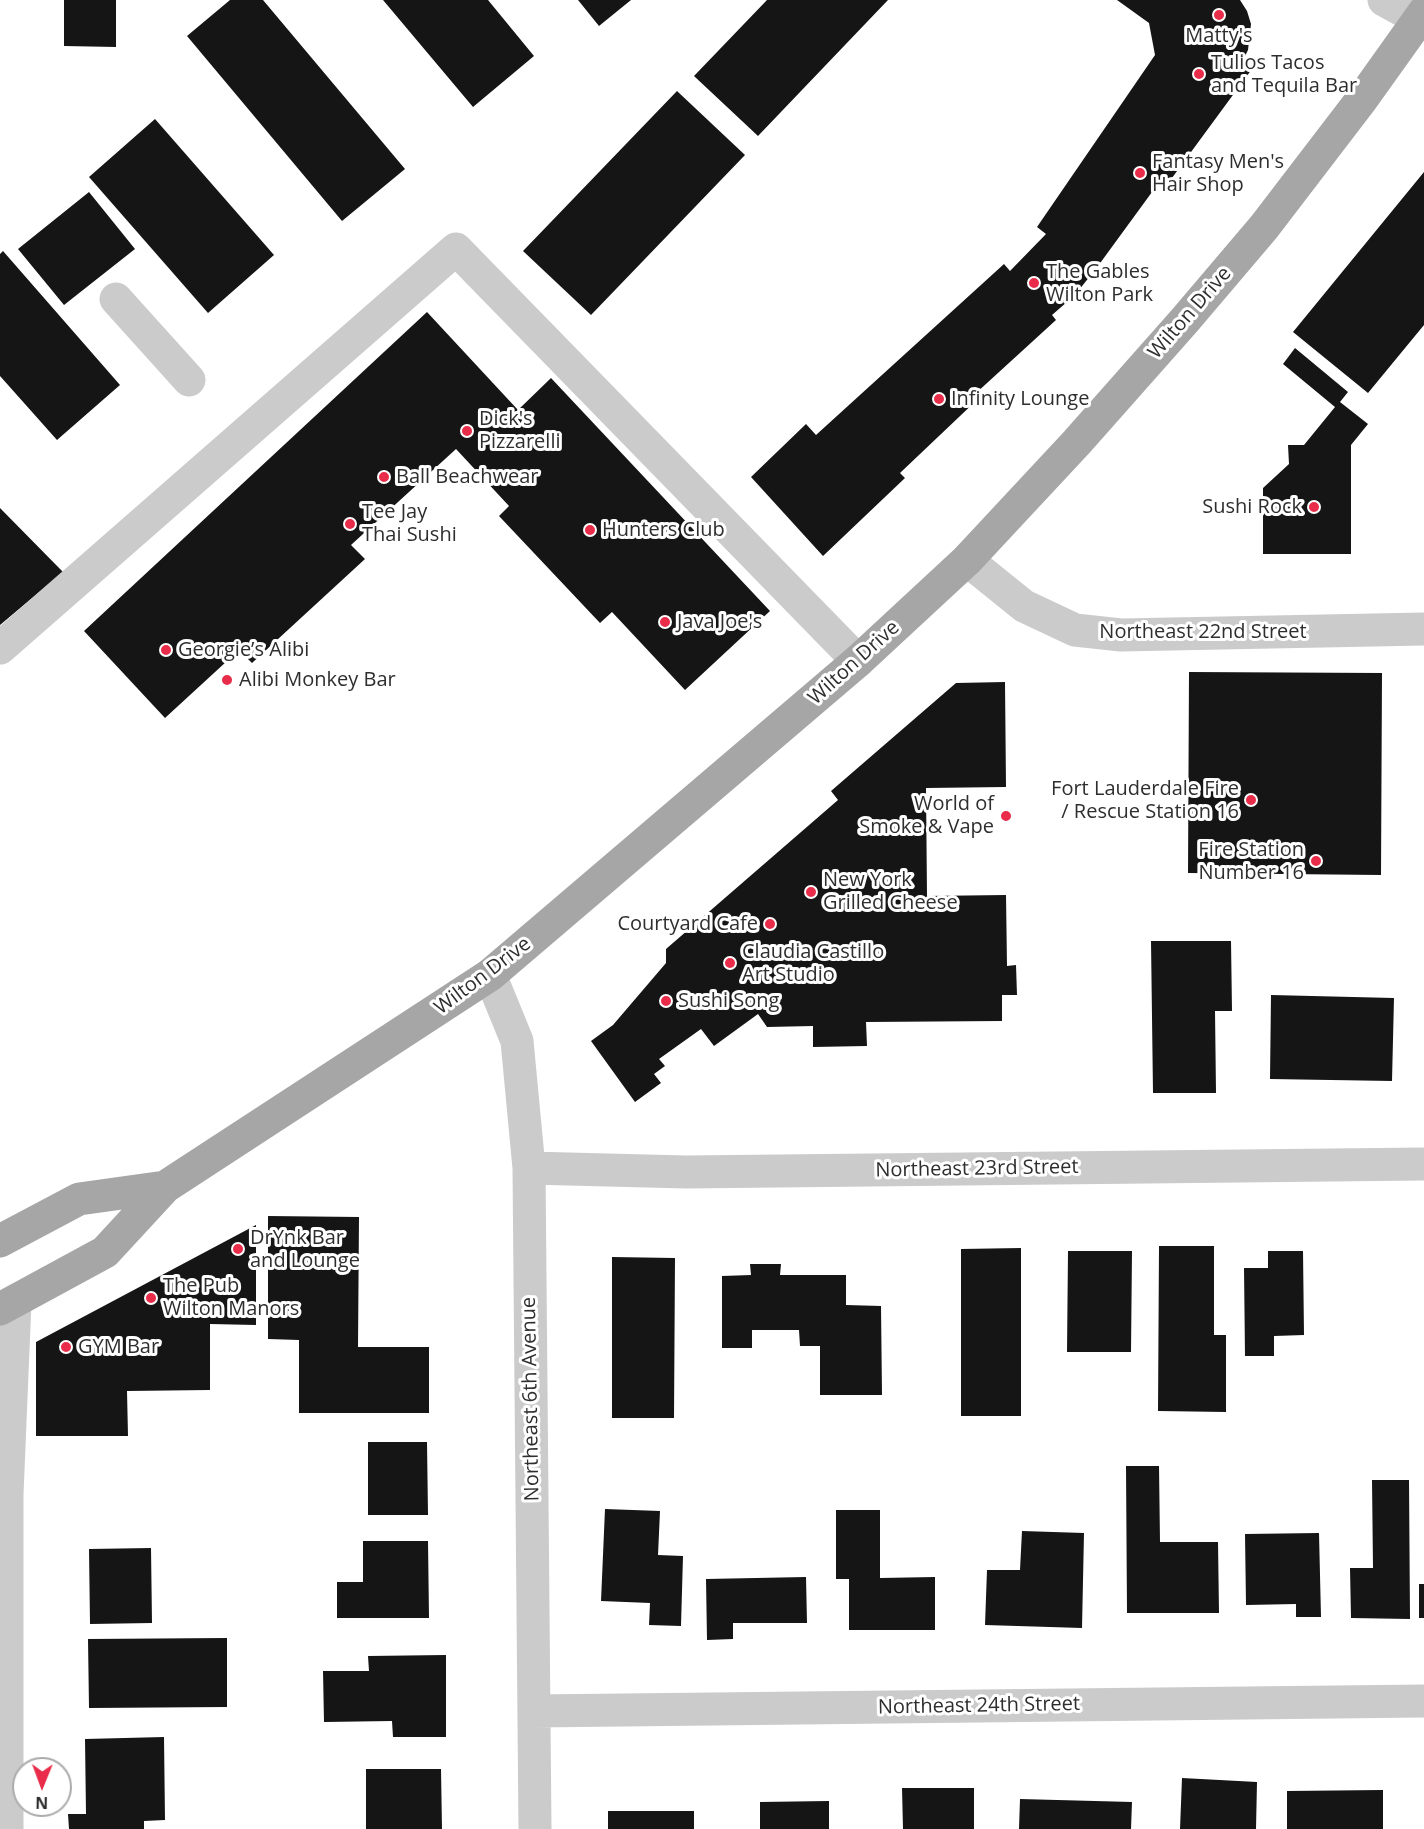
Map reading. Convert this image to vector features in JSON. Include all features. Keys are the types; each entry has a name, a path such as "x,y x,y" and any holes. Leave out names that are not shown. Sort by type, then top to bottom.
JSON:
{"main road":[{"name":"Wilton Drive","path":"7,1305 105,1252 165,1187 490,975 858,661 967,560 1077,442 1264,227 1422,18"},
{"name":"Wilton Drive","path":"0,1240 79,1199 165,1187"}],"street":[{"path":"1384,0 1422,18"},
{"path":"0,648 456,249 858,661"},
{"path":"116,299 189,380"},
{"name":"Northeast 22nd Street","path":"967,560 1024,606 1075,630 1121,635 1424,629"},
{"name":"Northeast 6th Avenue","path":"490,975 517,1041 529,1168 535,1829"},
{"name":"Northeast 23rd Street","path":"529,1168 698,1172 1424,1164"},
{"path":"7,1305 4,1485 7,1829"},
{"name":"Northeast 24th Street","path":"534,1711 1424,1701"}],"building":[{"path":"64,0 116,0 116,47 64,46"},
{"path":"230,0 263,0 405,169 342,221 187,36"},
{"path":"383,0 488,0 534,56 473,107"},
{"path":"578,0 631,0 599,26"},
{"path":"767,0 888,0 758,136 694,76"},
{"name":"The Gables Wilton Park","path":"1117,0 1240,0 1251,24 1248,50 1242,62 1252,69 1169,182 1163,177 1075,295 1052,315 1056,320 975,394 979,398 900,473 905,478 823,556 751,477 806,424 816,435 1004,264 1010,271 1046,234 1037,227 1155,55 1149,23"},
{"path":"677,91 745,155 591,315 523,251"},
{"path":"155,119 274,255 208,313 89,177"},
{"path":"1424,172 1424,325 1368,393 1293,332"},
{"path":"89,192 135,249 64,305 18,249"},
{"path":"3,251 120,385 57,440 0,376 0,254"},
{"path":"427,312 518,410 551,378 770,611 685,690 612,612 600,623 499,516 509,506 456,449 351,545 365,559 252,663 239,650 165,718 84,631"},
{"path":"1295,348 1348,392 1340,402 1368,424 1351,445 1351,554 1263,554 1263,488 1289,464 1288,445 1304,445 1335,407 1283,364"},
{"path":"0,508 63,572 0,625"},
{"path":"1189,672 1382,673 1381,875 1188,873"},
{"path":"1005,682 1006,787 926,788 927,896 1006,895 1007,966 1016,965 1017,995 1002,995 1002,1021 866,1022 867,1046 813,1047 813,1026 767,1027 758,1014 714,1046 701,1029 659,1059 665,1066 654,1074 661,1083 635,1102 591,1041 613,1025 666,963 666,949 838,800 831,791 956,683"},
{"path":"1151,941 1231,941 1232,1011 1215,1011 1216,1093 1153,1093"},
{"path":"1271,995 1394,998 1392,1081 1270,1079"},
{"path":"268,1216 359,1217 358,1347 429,1347 429,1413 299,1413 299,1340 268,1339"},
{"path":"256,1225 256,1325 210,1324 210,1390 127,1391 128,1436 36,1436 36,1342"},
{"path":"1159,1246 1214,1246 1214,1335 1226,1335 1226,1412 1158,1411"},
{"path":"1021,1248 1021,1416 961,1416 961,1249"},
{"path":"1068,1251 1132,1251 1131,1352 1067,1352"},
{"path":"1268,1251 1303,1251 1304,1335 1274,1336 1274,1356 1245,1356 1244,1268 1268,1268"},
{"path":"612,1257 675,1258 674,1418 612,1418"},
{"path":"750,1264 781,1264 780,1275 846,1275 846,1305 881,1306 882,1395 820,1395 820,1346 800,1346 799,1330 752,1330 752,1348 722,1348 722,1276 751,1275"},
{"path":"368,1442 427,1442 428,1515 368,1515"},
{"path":"1126,1466 1159,1466 1160,1542 1218,1542 1219,1613 1127,1613"},
{"path":"1372,1480 1409,1480 1410,1619 1351,1618 1350,1568 1373,1568"},
{"path":"605,1509 660,1511 658,1555 683,1556 681,1626 649,1625 650,1603 601,1601"},
{"path":"836,1510 880,1510 880,1578 935,1577 935,1630 849,1630 849,1579 836,1579"},
{"path":"1022,1531 1084,1533 1082,1628 985,1625 987,1570 1020,1570"},
{"path":"1319,1533 1321,1617 1296,1617 1296,1604 1246,1605 1245,1534"},
{"path":"363,1541 428,1541 429,1618 337,1618 337,1582 363,1582"},
{"path":"151,1548 152,1623 90,1624 89,1549"},
{"path":"806,1577 807,1623 733,1623 733,1639 707,1640 706,1579"},
{"path":"1419,1584 1424,1584 1424,1618 1419,1618"},
{"path":"227,1638 227,1707 89,1708 88,1639"},
{"path":"446,1655 446,1737 393,1737 392,1721 324,1722 323,1671 369,1671 368,1656"},
{"path":"164,1737 165,1820 144,1821 144,1829 69,1829 68,1817 72,1817 72,1814 86,1814 85,1739"},
{"path":"366,1769 441,1769 442,1829 366,1829"},
{"path":"1182,1778 1257,1782 1256,1829 1180,1829"},
{"path":"902,1788 974,1788 974,1829 903,1829"},
{"path":"1383,1790 1383,1829 1287,1829 1287,1791"},
{"path":"1020,1799 1132,1802 1131,1829 1019,1829"},
{"path":"829,1801 829,1829 760,1829 760,1802"},
{"path":"608,1811 694,1811 694,1829 608,1829"}],"place":[{"name":"Matty's","path":"1219,15"},
{"name":"Tulios Tacos and Tequila Bar","path":"1199,74"},
{"name":"Fantasy Men's Hair Shop","path":"1140,173"},
{"name":"The Gables Wilton Park","path":"1034,283"},
{"name":"Infinity Lounge","path":"939,399"},
{"name":"Dick's Pizzarelli","path":"467,431"},
{"name":"Ball Beachwear","path":"384,477"},
{"name":"Sushi Rock","path":"1314,507"},
{"name":"Tee Jay Thai Sushi","path":"350,524"},
{"name":"Hunters Club","path":"590,530"},
{"name":"Java Joe's","path":"665,622"},
{"name":"Georgie’s Alibi","path":"166,650"},
{"name":"Alibi Monkey Bar","path":"227,680"},
{"name":"Fort Lauderdale Fire / Rescue Station 16","path":"1251,800"},
{"name":"World of Smoke & Vape","path":"1006,816"},
{"name":"Fire Station Number 16","path":"1316,861"},
{"name":"New York Grilled Cheese","path":"811,892"},
{"name":"Courtyard Cafe","path":"770,924"},
{"name":"Claudia Castillo Art Studio","path":"730,963"},
{"name":"Sushi Song","path":"666,1001"},
{"name":"DrYnk Bar and Lounge","path":"238,1249"},
{"name":"The Pub Wilton Manors","path":"151,1298"},
{"name":"GYM Bar","path":"66,1347"}]}
